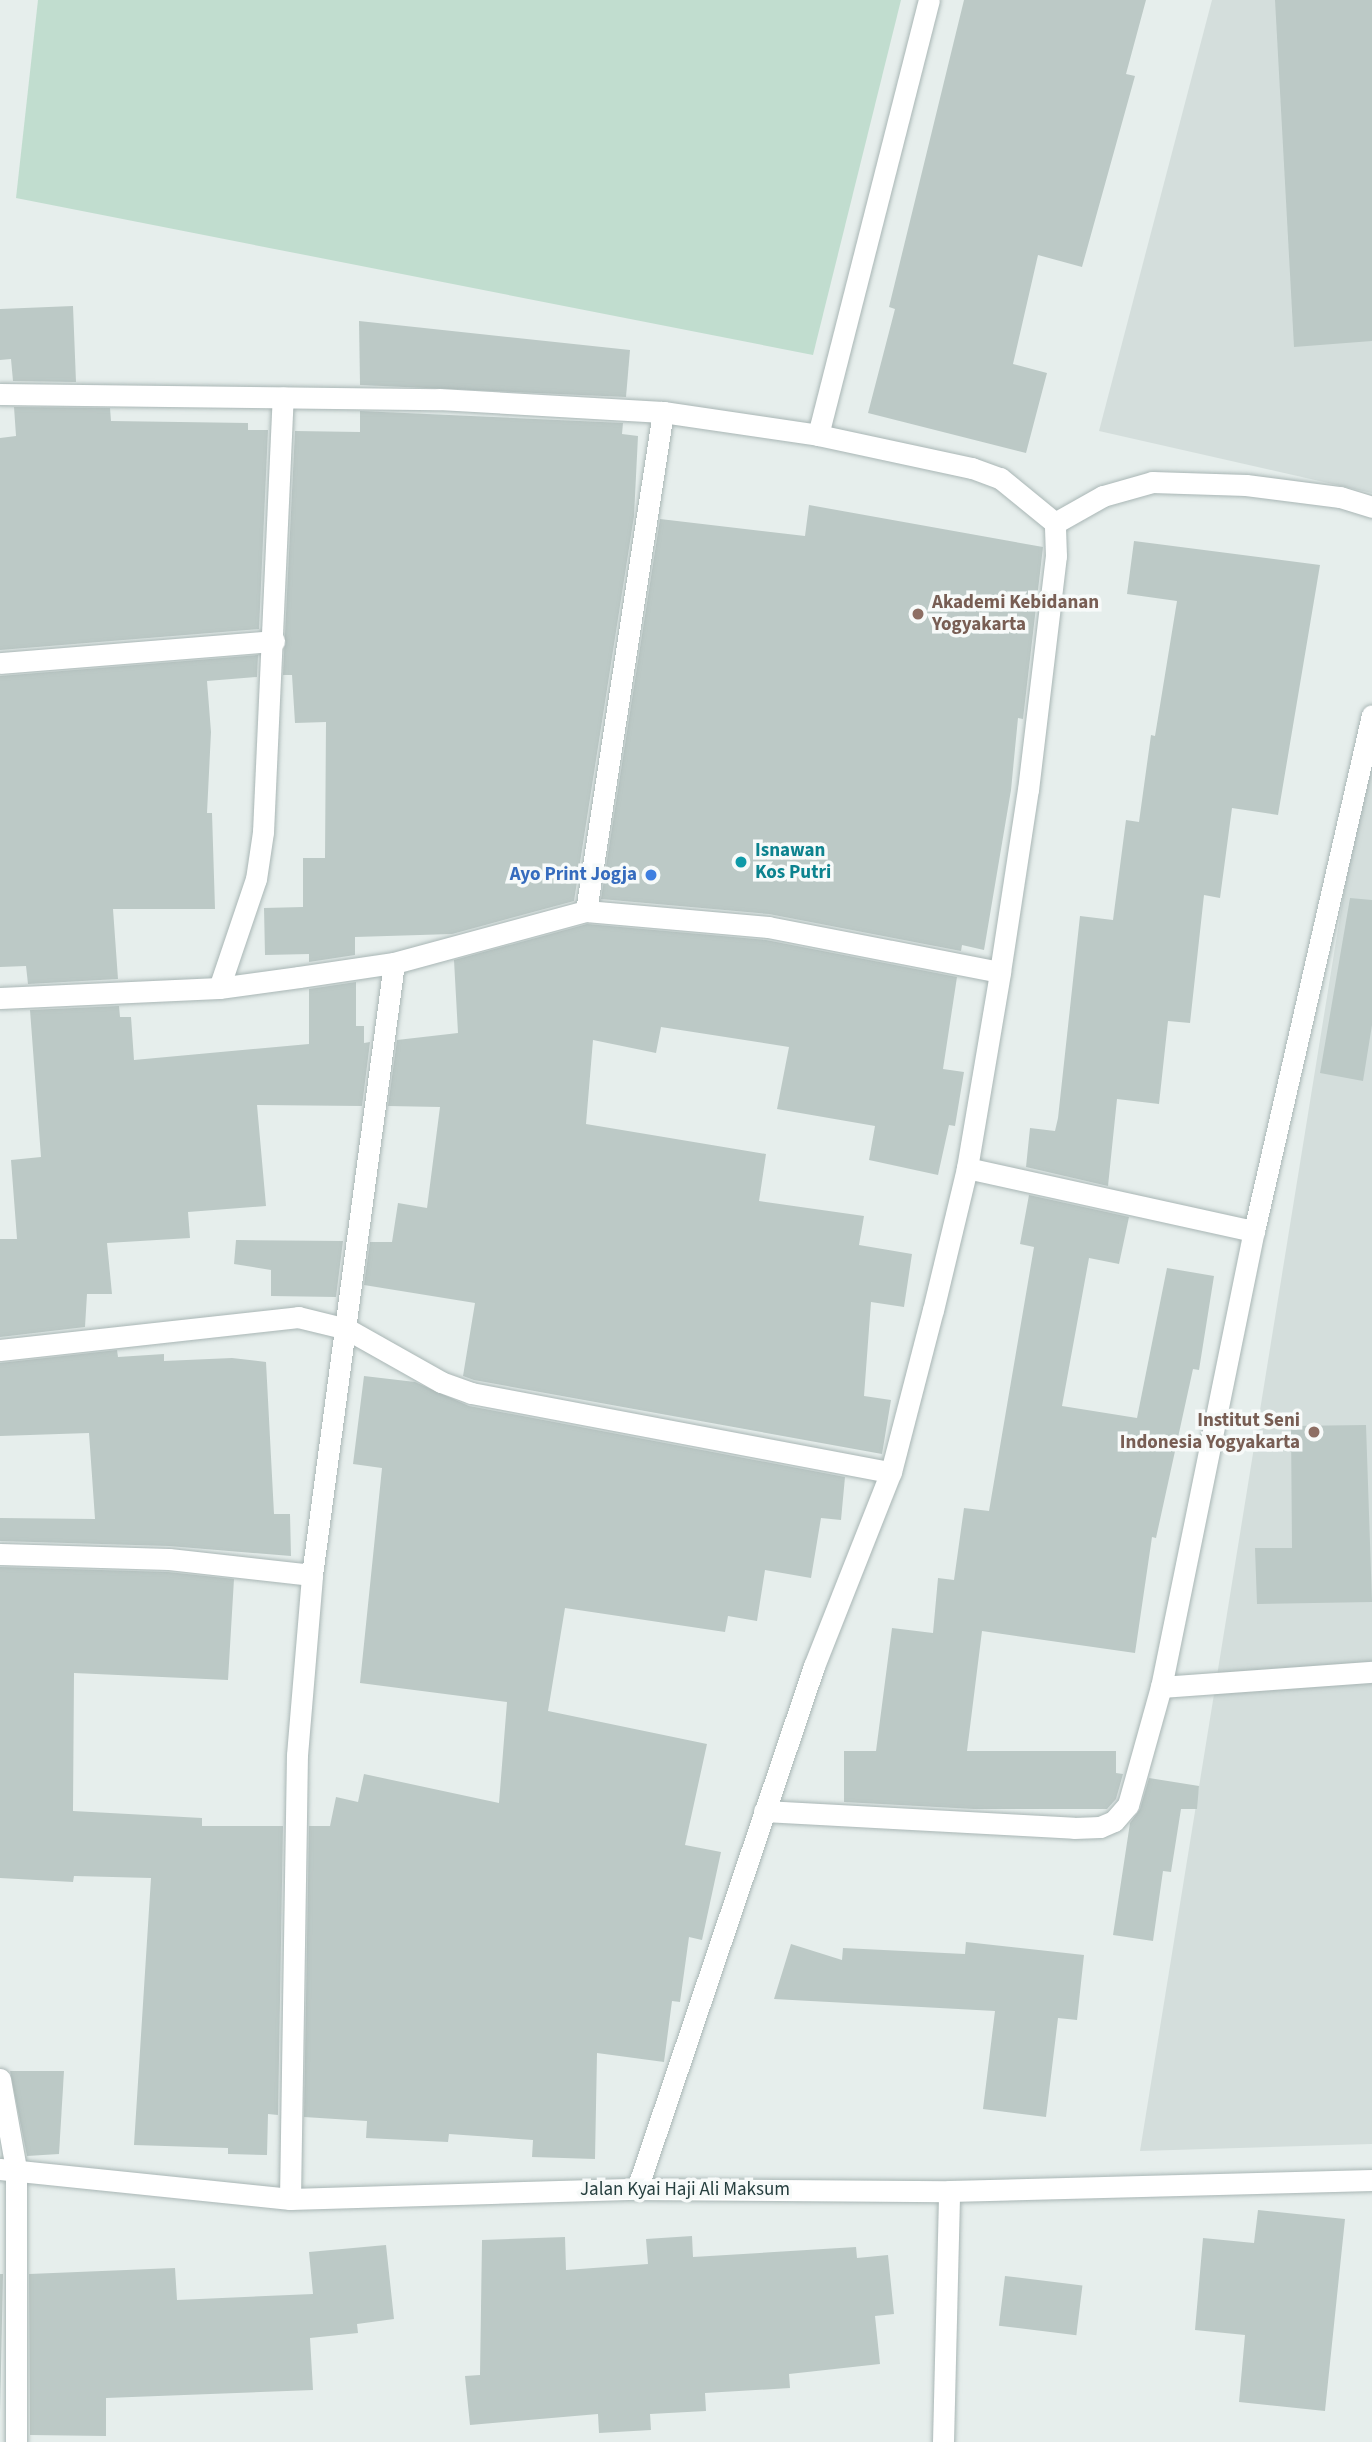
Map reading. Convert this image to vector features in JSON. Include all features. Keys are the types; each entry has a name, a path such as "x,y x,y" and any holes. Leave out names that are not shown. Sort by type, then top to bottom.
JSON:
{"street":[{"path":"818,435 929,0"},
{"path":"0,394 544,402 663,412 818,435 972,468 1000,478 1055,523 1056,556 1029,777 967,1168 891,1472 814,1666 636,2189"},
{"path":"219,988 256,879 274,641 283,397"},
{"path":"586,911 663,412"},
{"path":"1055,523 1102,496 1152,482 1246,485 1340,497 1372,507"},
{"path":"0,663 274,641"},
{"path":"764,1811 1100,1827 1114,1821 1128,1805 1161,1687 1254,1231 1372,715"},
{"path":"0,999 219,988 394,963 586,911 768,927 1000,972"},
{"path":"289,2199 297,1755 312,1575 394,963"},
{"path":"967,1168 1254,1231"},
{"path":"0,1350 299,1317 347,1329 441,1382 471,1393 891,1472"},
{"path":"0,1553 169,1559 312,1575"},
{"path":"1161,1687 1372,1672"},
{"path":"0,2079 8,2169 16,2442"},
{"name":"Jalan Kyai Haji Ali Maksum","path":"8,2169 289,2199 636,2189 949,2191 1372,2180"},
{"path":"943,2442 949,2191"}],"shaded area":[{"path":"1212,0 1372,0 1372,493 1099,431"},
{"name":"Institut Seni Indonesia Yogyakarta","path":"1372,719 1372,2144 1140,2151"}],"green space":[{"path":"38,0 901,0 813,355 16,198"}],"building":[{"path":"964,0 1146,0 1126,74 1135,76 1082,267 1038,255 1013,364 1047,373 1026,453 868,413 895,309 889,307"},
{"path":"1275,0 1372,0 1372,341 1294,347"},
{"path":"73,306 76,382 13,381 11,359 0,360 0,309"},
{"path":"359,321 630,350 626,397 360,385"},
{"path":"14,407 110,408 111,421 248,423 248,430 268,430 259,629 0,650 0,438 16,436"},
{"path":"360,411 623,423 622,434 638,436 634,516 574,901 452,934 355,937 355,955 309,962 309,954 265,955 264,908 303,907 303,858 325,858 326,722 295,723 292,675 283,675 295,431 360,432"},
{"path":"809,505 1043,547 1023,719 1018,718 1011,790 984,950 962,945 961,951 769,914 601,899 660,519 805,536"},
{"path":"1134,541 1320,565 1278,815 1232,808 1220,898 1204,895 1190,1023 1168,1021 1159,1104 1117,1099 1108,1186 1026,1167 1030,1128 1055,1131 1058,1118 1080,916 1113,920 1126,820 1139,822 1151,735 1155,736 1177,601 1127,594"},
{"path":"258,655 257,677 207,681 211,732 207,813 212,813 215,909 113,909 118,979 28,984 26,966 0,967 0,676"},
{"path":"1350,898 1372,900 1372,1025 1363,1081 1320,1073"},
{"path":"587,924 766,940 957,977 943,1069 964,1072 955,1126 949,1125 938,1175 869,1160 875,1126 777,1109 789,1047 661,1027 656,1053 593,1040 586,1124 766,1154 759,1201 864,1216 859,1245 912,1254 904,1307 871,1302 864,1396 891,1400 882,1454 474,1380 463,1376 475,1303 364,1285 370,1242 392,1242 398,1203 427,1208 440,1107 388,1106 397,1040 458,1033 454,960"},
{"path":"356,982 356,1026 364,1026 364,1043 370,1042 362,1106 257,1105 266,1206 188,1212 190,1238 107,1243 112,1294 87,1294 85,1327 0,1337 0,1239 17,1239 11,1160 41,1157 30,1010 119,1006 120,1017 131,1017 134,1060 309,1044 309,989"},
{"path":"1029,1195 1129,1217 1119,1264 1089,1258 1062,1406 1137,1418 1167,1268 1214,1276 1199,1370 1193,1369 1156,1538 1152,1537 1135,1653 982,1631 967,1751 1116,1751 1116,1773 1123,1774 1116,1799 1107,1809 974,1809 844,1802 844,1751 876,1751 892,1628 933,1633 938,1578 954,1580 964,1508 989,1511 1034,1247 1020,1244"},
{"path":"236,1240 343,1241 336,1297 271,1296 271,1270 234,1264"},
{"path":"117,1350 118,1357 164,1354 164,1361 232,1358 266,1362 274,1514 290,1514 291,1556 169,1546 0,1541 0,1518 95,1519 89,1433 0,1436 0,1363"},
{"path":"364,1376 415,1382 469,1406 845,1477 841,1520 821,1518 811,1578 765,1570 757,1621 728,1616 725,1632 565,1608 548,1711 707,1744 685,1845 721,1852 702,1940 689,1937 680,2002 672,2001 664,2062 597,2053 595,2159 532,2157 533,2140 449,2134 448,2142 366,2138 367,2121 304,2117 309,1826 330,1826 336,1797 358,1802 364,1774 499,1803 507,1702 360,1683 382,1468 353,1464"},
{"path":"1366,1425 1372,1602 1257,1604 1255,1548 1292,1548 1291,1426"},
{"path":"0,1567 168,1572 234,1579 228,1680 74,1673 73,1811 202,1818 202,1826 283,1826 278,2115 268,2114 267,2155 228,2154 228,2148 134,2145 151,1878 74,1876 73,1882 0,1878"},
{"path":"1149,1778 1199,1786 1197,1809 1181,1809 1171,1872 1163,1871 1153,1941 1113,1935 1130,1823 1140,1809"},
{"path":"966,1942 1084,1955 1077,2020 1058,2018 1046,2117 983,2109 995,2011 774,1999 791,1944 842,1960 843,1948 965,1954"},
{"path":"10,2071 64,2071 59,2154 27,2156"},
{"path":"1258,2210 1345,2219 1325,2411 1239,2402 1245,2335 1195,2330 1203,2238 1254,2243"},
{"path":"692,2236 693,2257 856,2247 857,2258 888,2255 894,2314 875,2316 880,2364 789,2374 790,2388 705,2393 706,2411 650,2414 651,2430 599,2433 598,2414 470,2425 465,2376 480,2375 482,2240 565,2237 566,2270 648,2264 646,2239"},
{"path":"386,2245 394,2319 357,2324 358,2333 310,2338 313,2390 106,2398 106,2436 30,2435 29,2274 175,2268 177,2300 313,2294 309,2252"},
{"path":"0,2274 3,2274 0,2413"},
{"path":"1005,2276 1082,2286 1076,2335 999,2326"}],"place":[{"name":"Akademi Kebidanan Yogyakarta","path":"918,614"},
{"name":"Isnawan Kos Putri","path":"741,862"},
{"name":"Ayo Print Jogja","path":"651,875"},
{"name":"Institut Seni Indonesia Yogyakarta","path":"1314,1432"}]}
